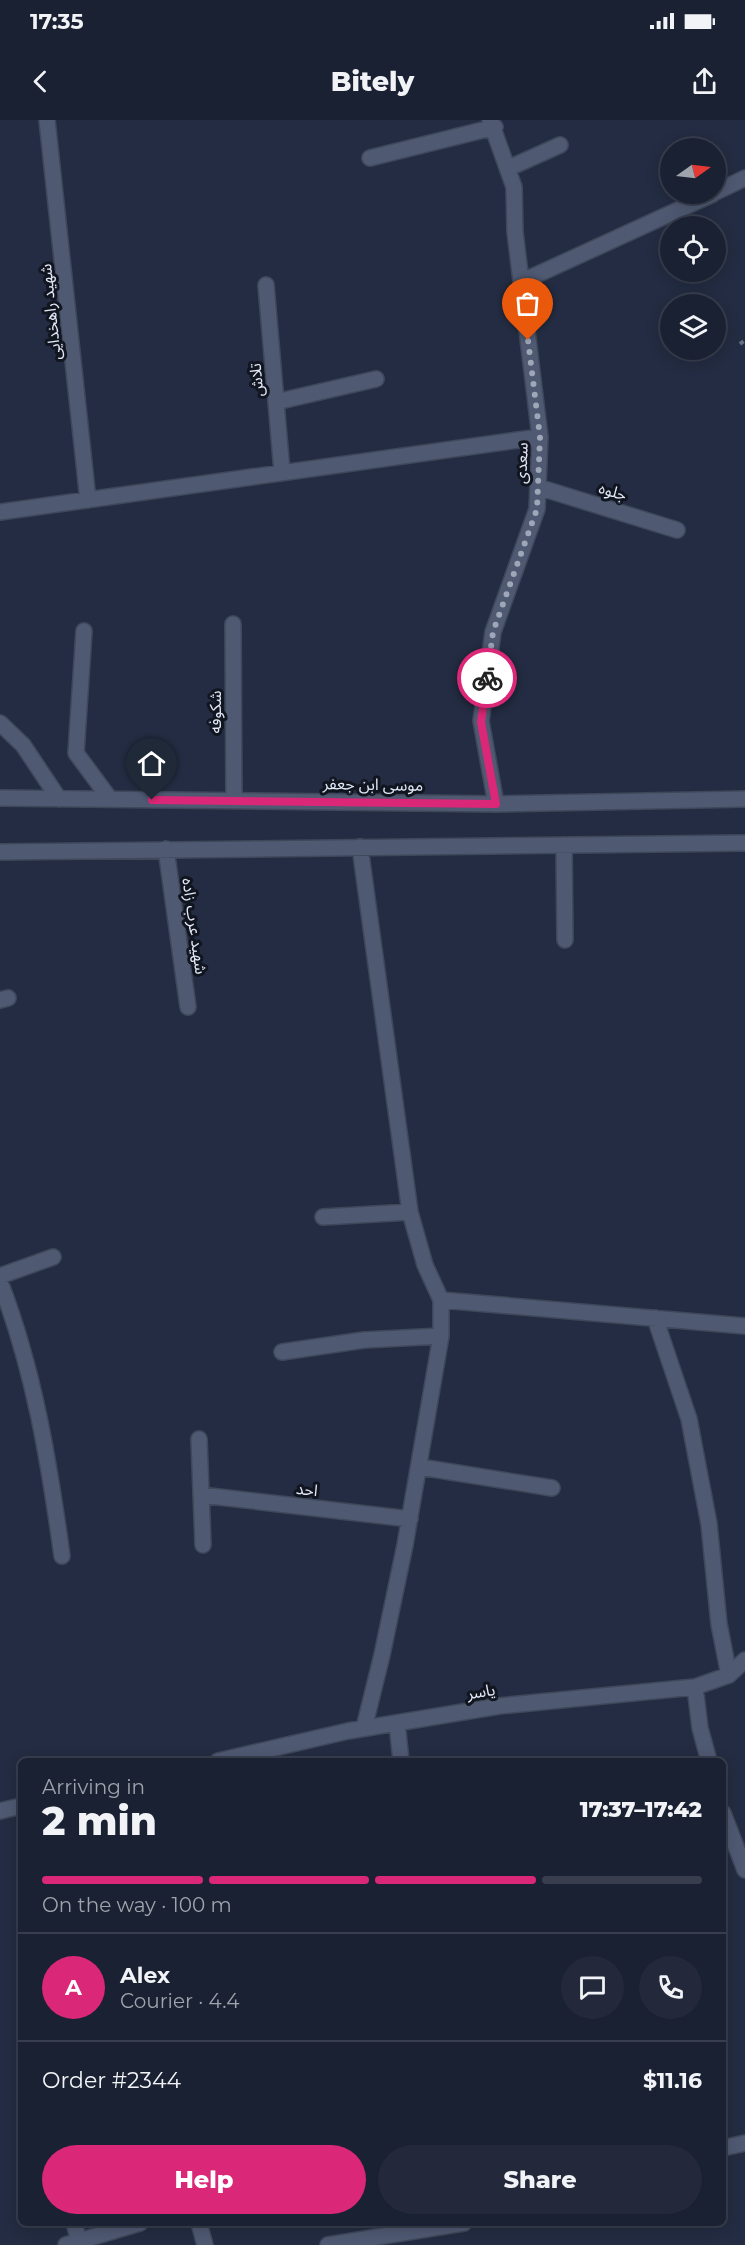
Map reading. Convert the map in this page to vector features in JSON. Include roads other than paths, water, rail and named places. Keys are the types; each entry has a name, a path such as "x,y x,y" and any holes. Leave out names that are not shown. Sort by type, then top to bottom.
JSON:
{"street":[{"name":"شهید راهخدایی","path":"47,120 88,500"},
{"path":"370,158 493,124"},
{"name":"سعدی","path":"493,124 514,187 515,232 540,437 537,509 493,632 481,722 496,804"},
{"path":"509,168 560,145"},
{"path":"726,187 745,178"},
{"path":"521,282 690,204"},
{"name":"تلاش","path":"266,285 282,472"},
{"path":"276,402 376,379"},
{"path":"0,512 540,437"},
{"name":"جلوه","path":"538,487 677,530"},
{"name":"شکوفه","path":"233,624 234,801"},
{"path":"84,631 76,753 110,799"},
{"path":"0,723 23,745 58,799"},
{"name":"موسی ابن جعفر","path":"0,798 496,804 745,799"},
{"path":"0,852 745,843"},
{"path":"564,844 565,940"},
{"path":"360,847 410,1212 425,1265 441,1300 441,1336 420,1467 382,1655 364,1728"},
{"name":"شهید عرب زاده","path":"166,849 188,1007"},
{"path":"323,1217 410,1212"},
{"path":"0,1276 53,1257"},
{"path":"0,1282 31,1375 51,1479 62,1556"},
{"path":"441,1300 745,1326"},
{"path":"655,1318 689,1419 709,1524 719,1623 729,1675"},
{"path":"282,1352 364,1340 441,1336"},
{"path":"199,1439 203,1545"},
{"path":"420,1467 552,1488"},
{"name":"احد","path":"201,1495 410,1519"},
{"name":"یاسر","path":"258,1757 364,1728 499,1706 695,1687 729,1675 745,1660"},
{"path":"695,1687 700,1728 708,1758"},
{"path":"397,1723 401,1758"},
{"path":"0,1811 18,1807"},
{"path":"726,1821 745,1870"},
{"path":"726,2147 745,2143"},
{"path":"74,2226 72,2243 130,2226"},
{"path":"200,2226 205,2245"},
{"path":"328,2245 445,2226"}]}
